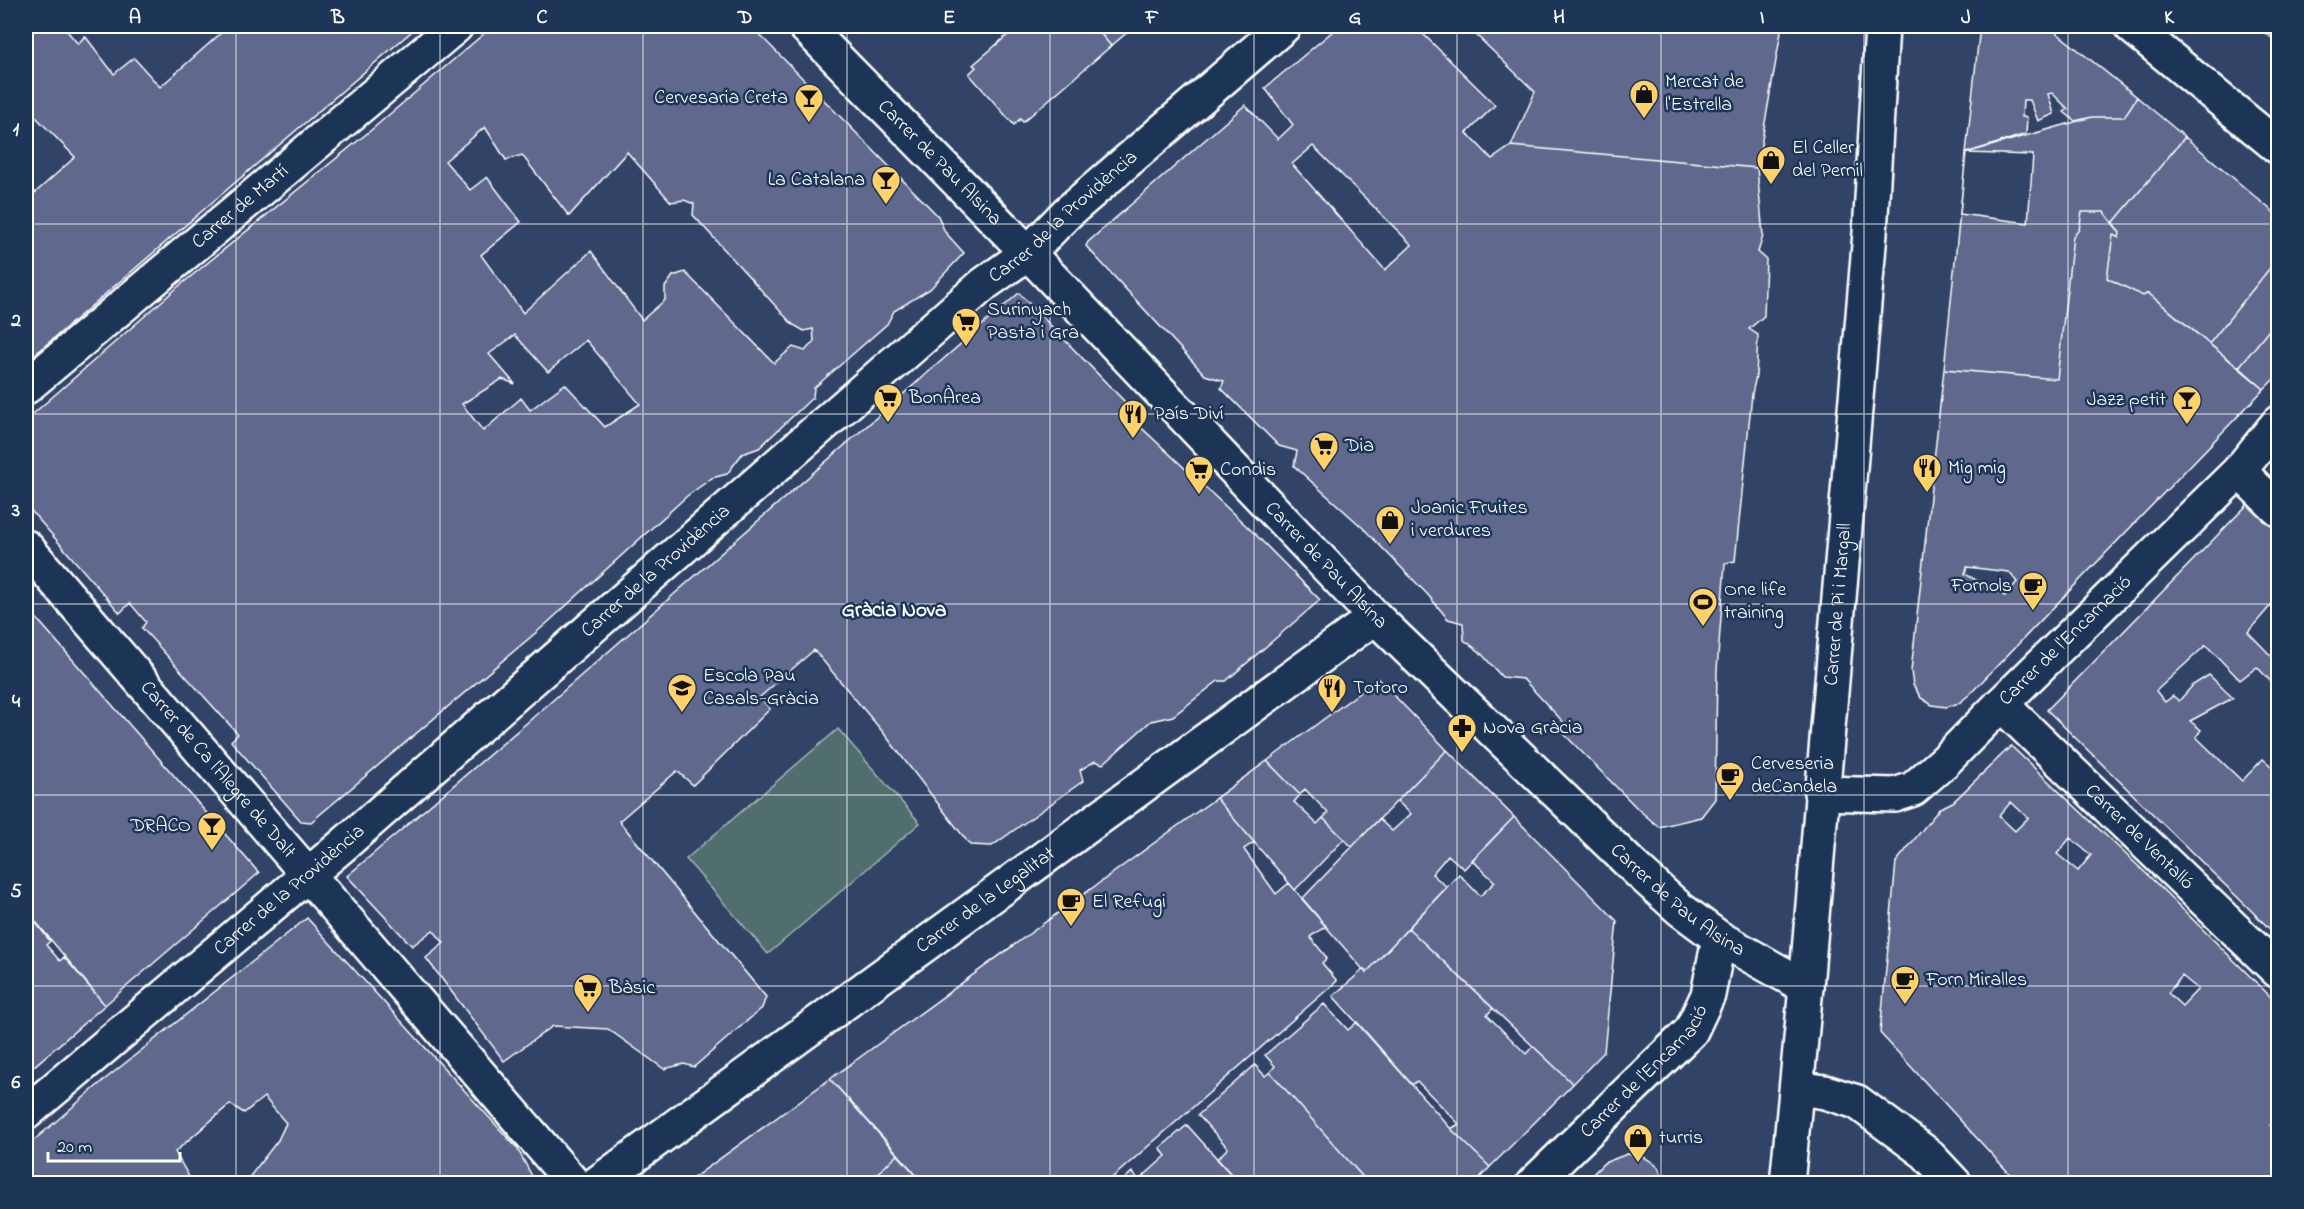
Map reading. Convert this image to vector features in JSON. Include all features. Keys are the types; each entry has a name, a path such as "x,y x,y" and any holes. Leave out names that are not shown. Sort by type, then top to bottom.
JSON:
{"street":[{"name":"Carrer de Martí","path":"26,387 456,26"},
{"name":"Carrer de Pau Alsina","path":"805,26 1028,252 1375,617 1639,872 1680,909 1719,938 1806,987"},
{"name":"Carrer de la Providència","path":"26,1113 308,874 984,284 1028,252 1067,213 1284,26"},
{"name":"Carrer de Pi i Margall","path":"1786,1184 1806,987 1870,232 1882,26"},
{"path":"2131,26 2278,147"},
{"name":"Carrer de l'Encarnació","path":"1821,793 1895,795 1913,789 1945,761 2239,471 2278,423"},
{"path":"2239,471 2278,509"},
{"name":"Carrer de Ca l'Alegre de Dalt","path":"26,547 574,1184"},
{"name":"Carrer de la Legalitat","path":"596,1184 1375,617"},
{"name":"Carrer de Ventalló","path":"2001,704 2278,971"},
{"name":"Carrer de l'Encarnació","path":"1533,1184 1691,1031 1708,995 1719,938"},
{"path":"1797,1088 1826,1092 1857,1102 1926,1153 1955,1184"}],"green space":[{"path":"838,729 920,823 768,954 686,859"}],"building":[{"path":"26,26 63,26 78,44 85,36 114,74 134,58 160,87 229,26 418,26 26,362 26,201 75,157 26,107"},
{"path":"493,26 741,26 748,33 756,31 938,216 945,232 964,253 930,289 894,311 887,324 814,388 813,397 759,448 742,454 727,474 712,478 687,496 545,625 311,822 301,821 231,741 238,734 142,628 146,622 130,603 120,613 26,505 26,420 179,286 370,131","holes":["485,127 506,160 522,155 569,216 627,152 671,202 684,200 694,204 693,215 792,324 804,331 813,329 814,341 805,351 793,347 774,363 685,272 673,276 665,287 665,300 642,320 591,251 523,313 481,255 521,222 487,177 470,190 445,161","515,335 548,372 586,340 640,404 605,427 565,384 530,410 521,398 483,431 462,404 502,379 515,384 489,354"]},
{"path":"1018,26 1094,26 1111,46 1023,122 1020,119 1014,125 969,74 976,67 973,65"},
{"path":"1094,26 1135,26 1111,46"},
{"path":"1339,26 1415,26 1495,105 1467,133 1492,159 1511,146 1757,168 1763,236 1758,252 1766,259 1764,316 1749,329 1758,335 1756,376 1752,394 1735,561 1725,563 1717,670 1715,799 1701,817 1659,827 1639,810 1564,734 1568,727 1523,679 1502,677 1480,652 1464,640 1463,623 1448,619 1362,527 1294,466 1297,451 1279,446 1221,388 1224,381 1205,375 1086,246 1245,105 1278,139 1293,125 1265,88","holes":["1313,146 1412,245 1385,270 1292,164"]},
{"name":"Mercat de l'Estrella","path":"1467,26 1778,26 1781,32 1757,168 1511,146 1535,92"},
{"path":"1980,26 2048,26 2137,97 2124,117 2092,117 2075,121 2064,112 2068,109 2052,93 2048,94 2054,114 2038,121 2030,100 2023,100 2022,117 2027,117 2026,134 1966,153"},
{"path":"2257,26 2278,26 2278,43"},
{"path":"2137,97 2185,137 2113,223 2104,212 2082,212 2079,230 2073,236 2057,379 1944,369 1966,153 2092,117 2124,117"},
{"path":"2185,137 2278,216 2278,258 2209,344 2148,293 2143,296 2107,278 2113,235 2119,238 2120,233 2113,223"},
{"path":"1966,153 2033,155 2028,223 1960,214"},
{"path":"2082,212 2104,212 2120,233 2119,238 2113,235 2107,278 2143,296 2148,293 2264,389 1969,695 1959,703 1946,707 1932,705 1921,698 1913,685 1911,671 1944,369 2057,379 2073,236 2079,230","holes":["1967,567 2009,572 2017,582 2005,596 1965,574"]},
{"path":"2278,258 2278,319 2239,367 2209,344"},
{"path":"1019,293 1124,401 1130,417 1254,533 1320,600 1226,681 1218,681 1173,716 1151,721 1103,764 1095,761 1080,770 1083,781 992,846 970,845 882,731 814,650 760,697 770,709 693,785 677,771 619,821 766,997 762,1008 694,1067 684,1064 664,1069 608,1029 553,1026 504,1061 426,958 444,943 433,930 412,946 347,876 529,721"},
{"path":"2278,319 2278,375 2264,389 2239,367"},
{"path":"2250,502 2278,527 2278,597 2248,632 2278,663 2278,689 2257,667 2240,680 2206,645 2156,691 2165,702 2173,696 2179,701 2193,685 2209,675 2233,698 2190,721 2201,730 2196,737 2242,781 2263,759 2278,772 2278,937 2047,710"},
{"path":"31,612 259,873 105,1005 26,910 26,617"},
{"path":"1378,679 1447,750 1352,847 1323,818 1328,813 1305,789 1300,795 1267,761"},
{"path":"2011,746 2153,880 2278,1004 2278,1117 2270,1125 2278,1137 2278,1176 2272,1184 2019,1184 1880,1033 1896,862 1940,808 1953,802","holes":["2011,802 2028,818 2015,831 1999,816","2070,838 2091,855 2078,871 2057,854","2182,976 2198,989 2182,1006 2168,993"]},
{"path":"1447,750 1514,817 1464,869 1448,855 1432,874 1447,887 1366,973 1302,899 1379,819 1392,831 1411,814 1397,801"},
{"path":"1267,761 1300,795 1294,802 1317,824 1323,818 1344,839 1295,890 1216,798"},
{"path":"1216,798 1254,842 1244,849 1276,894 1289,883 1326,926 1310,937 1327,958 1322,963 1337,981 1105,1184 924,1184 830,1079"},
{"path":"1514,817 1617,921 1604,1052 1573,1084 1408,928 1459,874 1480,896 1495,882 1472,860"},
{"path":"26,910 50,941 46,945 60,961 64,957 105,1005 26,1073"},
{"path":"307,918 517,1148 533,1178 525,1184 244,1184 278,1140 286,1123 264,1097 244,1113 230,1104 175,1152 193,1184 26,1184 26,1147 104,1080"},
{"path":"1408,928 1493,1008 1487,1015 1526,1054 1533,1046 1573,1084 1490,1167 1451,1129 1459,1124 1417,1081 1412,1085 1333,996 1364,969 1366,973"},
{"path":"1324,1004 1348,1030 1357,1022 1451,1129 1490,1167 1474,1184 1369,1184 1270,1072 1275,1066 1265,1055"},
{"path":"1255,1065 1265,1076 1270,1072 1369,1184 1240,1184 1217,1159 1228,1148 1198,1115"},
{"path":"830,1079 898,1154 866,1184 685,1184"},
{"path":"1187,1125 1240,1184 1119,1184 1132,1172 1139,1180 1166,1156 1160,1148"},
{"path":"898,1154 924,1184 866,1184"},
{"path":"1627,1154 1642,1156 1658,1167 1662,1184 1583,1184 1604,1163"}],"place":[{"name":"Mercat de l'Estrella","path":"1644,120"},
{"name":"Cervesaria Creta","path":"809,124"},
{"name":"El Celler del Pernil","path":"1771,186"},
{"name":"La Catalana","path":"886,206"},
{"name":"Surinyach Pasta i Gra","path":"966,348"},
{"name":"BonÀrea","path":"888,424"},
{"name":"Jazz petit","path":"2187,426"},
{"name":"País Diví","path":"1133,440"},
{"name":"Dia","path":"1324,472"},
{"name":"Mig mig","path":"1927,494"},
{"name":"Condis","path":"1199,496"},
{"name":"Joanic Fruites i verdures","path":"1390,546"},
{"name":"Fornols","path":"2033,612"},
{"name":"One life training","path":"1703,628"},
{"name":"Escola Pau Casals-Gràcia","path":"682,714"},
{"name":"Totoro","path":"1332,714"},
{"name":"Nova Gràcia","path":"1462,754"},
{"name":"Cerveseria deCandela","path":"1730,802"},
{"name":"DRACO","path":"212,852"},
{"name":"El Refugi","path":"1071,928"},
{"name":"Forn Miralles","path":"1905,1006"},
{"name":"Bàsic","path":"588,1014"},
{"name":"turris","path":"1638,1164"}],"district":[{"name":"Gràcia Nova","path":"894,611"}]}
